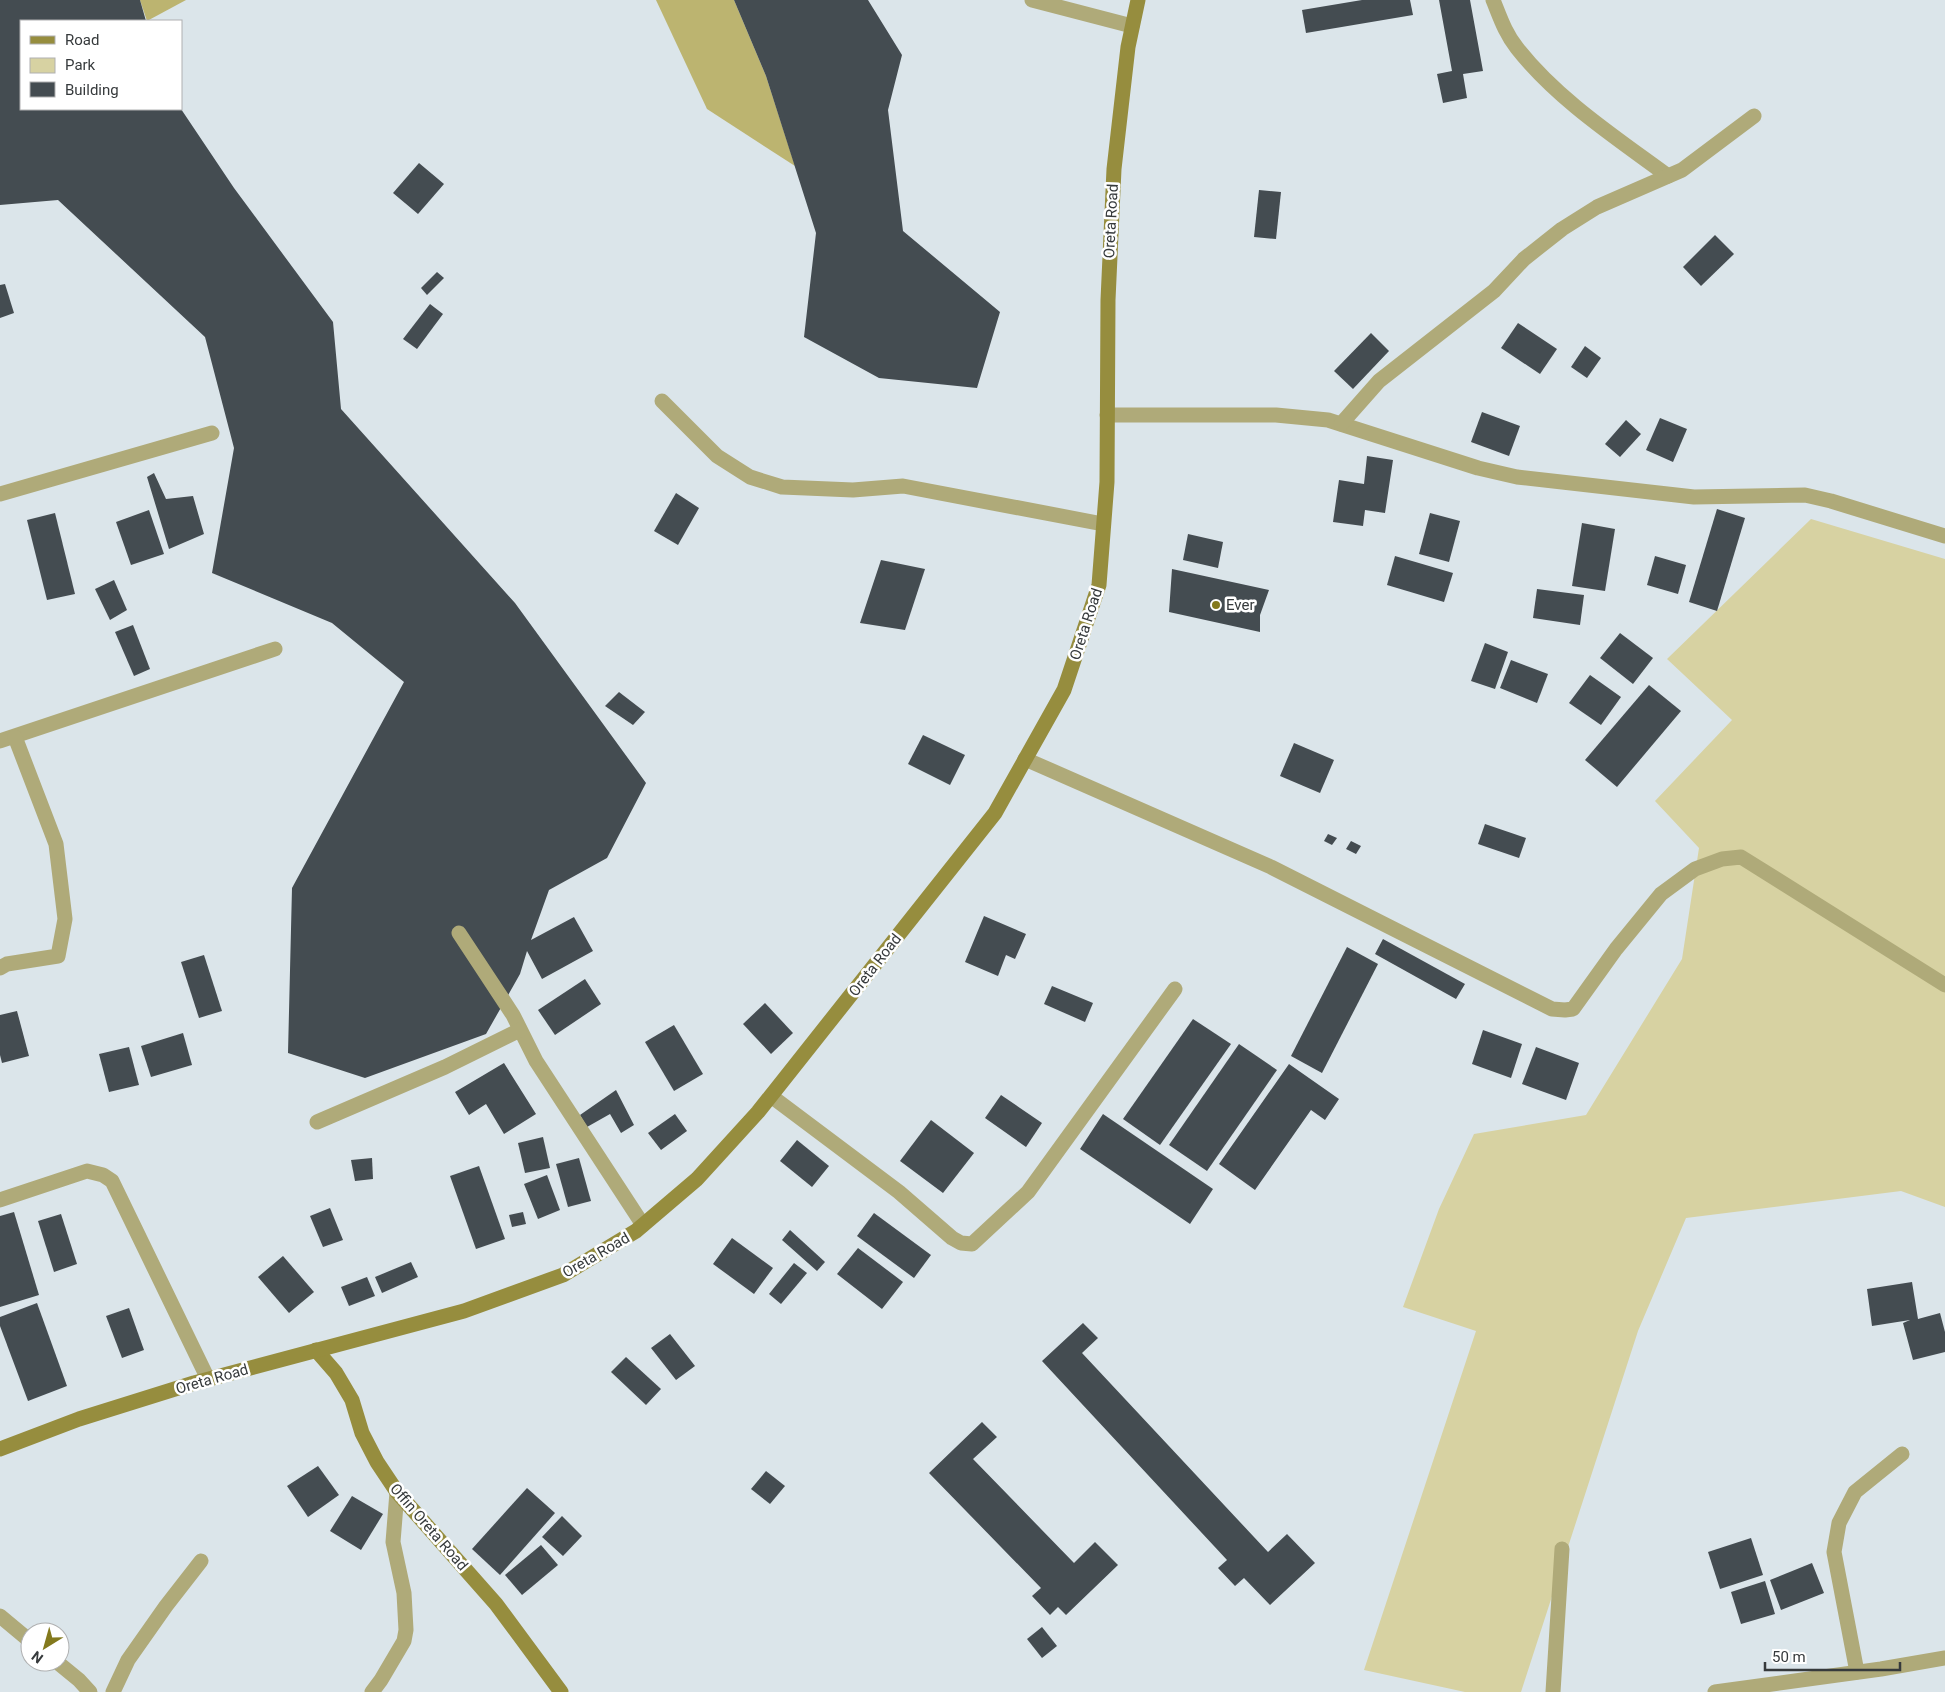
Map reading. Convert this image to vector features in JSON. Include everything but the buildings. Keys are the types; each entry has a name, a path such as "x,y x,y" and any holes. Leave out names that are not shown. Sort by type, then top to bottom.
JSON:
{"street":[{"path":"1032,0 1132,26"},
{"name":"Oreta Road","path":"0,1449 79,1419 208,1379 464,1312 563,1275 643,1225 697,1179 771,1096 995,813 1064,690 1099,585 1106,482 1108,300 1114,169 1132,26 1138,0"},
{"path":"1493,0 1504,28 1516,47 1550,83 1616,138 1668,176"},
{"path":"1341,424 1379,381 1494,291 1524,259 1562,229 1597,207 1682,170 1754,116"},
{"path":"662,401 717,456 750,477 782,487 853,490 904,486 1103,524"},
{"path":"1107,415 1276,415 1328,420 1478,468 1517,477 1694,497 1804,495 1831,501 1945,536"},
{"path":"0,494 212,433"},
{"path":"0,741 275,650"},
{"path":"0,968 7,964 58,956 65,919 56,844 15,737"},
{"path":"1025,760 1271,868 1552,1009 1573,1009 1616,949 1661,894 1694,869 1722,860 1741,857 1945,985"},
{"path":"459,933 513,1015 536,1061 643,1225"},
{"path":"771,1096 899,1192 952,1238 961,1243 972,1244 1028,1192 1175,988"},
{"path":"317,1122 445,1067 520,1030"},
{"path":"0,1200 86,1171 103,1175 112,1181 208,1379"},
{"name":"Offin Oreta Road","path":"316,1350 336,1373 352,1400 362,1433 377,1462 397,1492 496,1604 561,1692"},
{"path":"1857,1672 1834,1552 1839,1523 1855,1492 1902,1454"},
{"path":"372,1692 404,1640 406,1630 404,1592 393,1542 397,1492"},
{"path":"1553,1692 1562,1549"},
{"path":"113,1692 128,1660 201,1561"},
{"path":"0,1616 20,1633"},
{"path":"1715,1692 1945,1658"},
{"path":"69,1672 90,1692"}],"green space":[{"path":"1811,519 1945,559 1945,1207 1901,1191 1686,1218 1638,1331 1521,1692 1465,1692 1364,1670 1476,1331 1403,1307 1439,1209 1474,1134 1586,1115 1682,959 1699,848 1655,801 1732,720 1667,659"}],"shaded area":[{"path":"140,0 186,0 149,20 147,20"},
{"path":"656,0 734,0 766,76 795,166 707,109"}],"place":[{"name":"Ever","path":"1216,605"}]}
